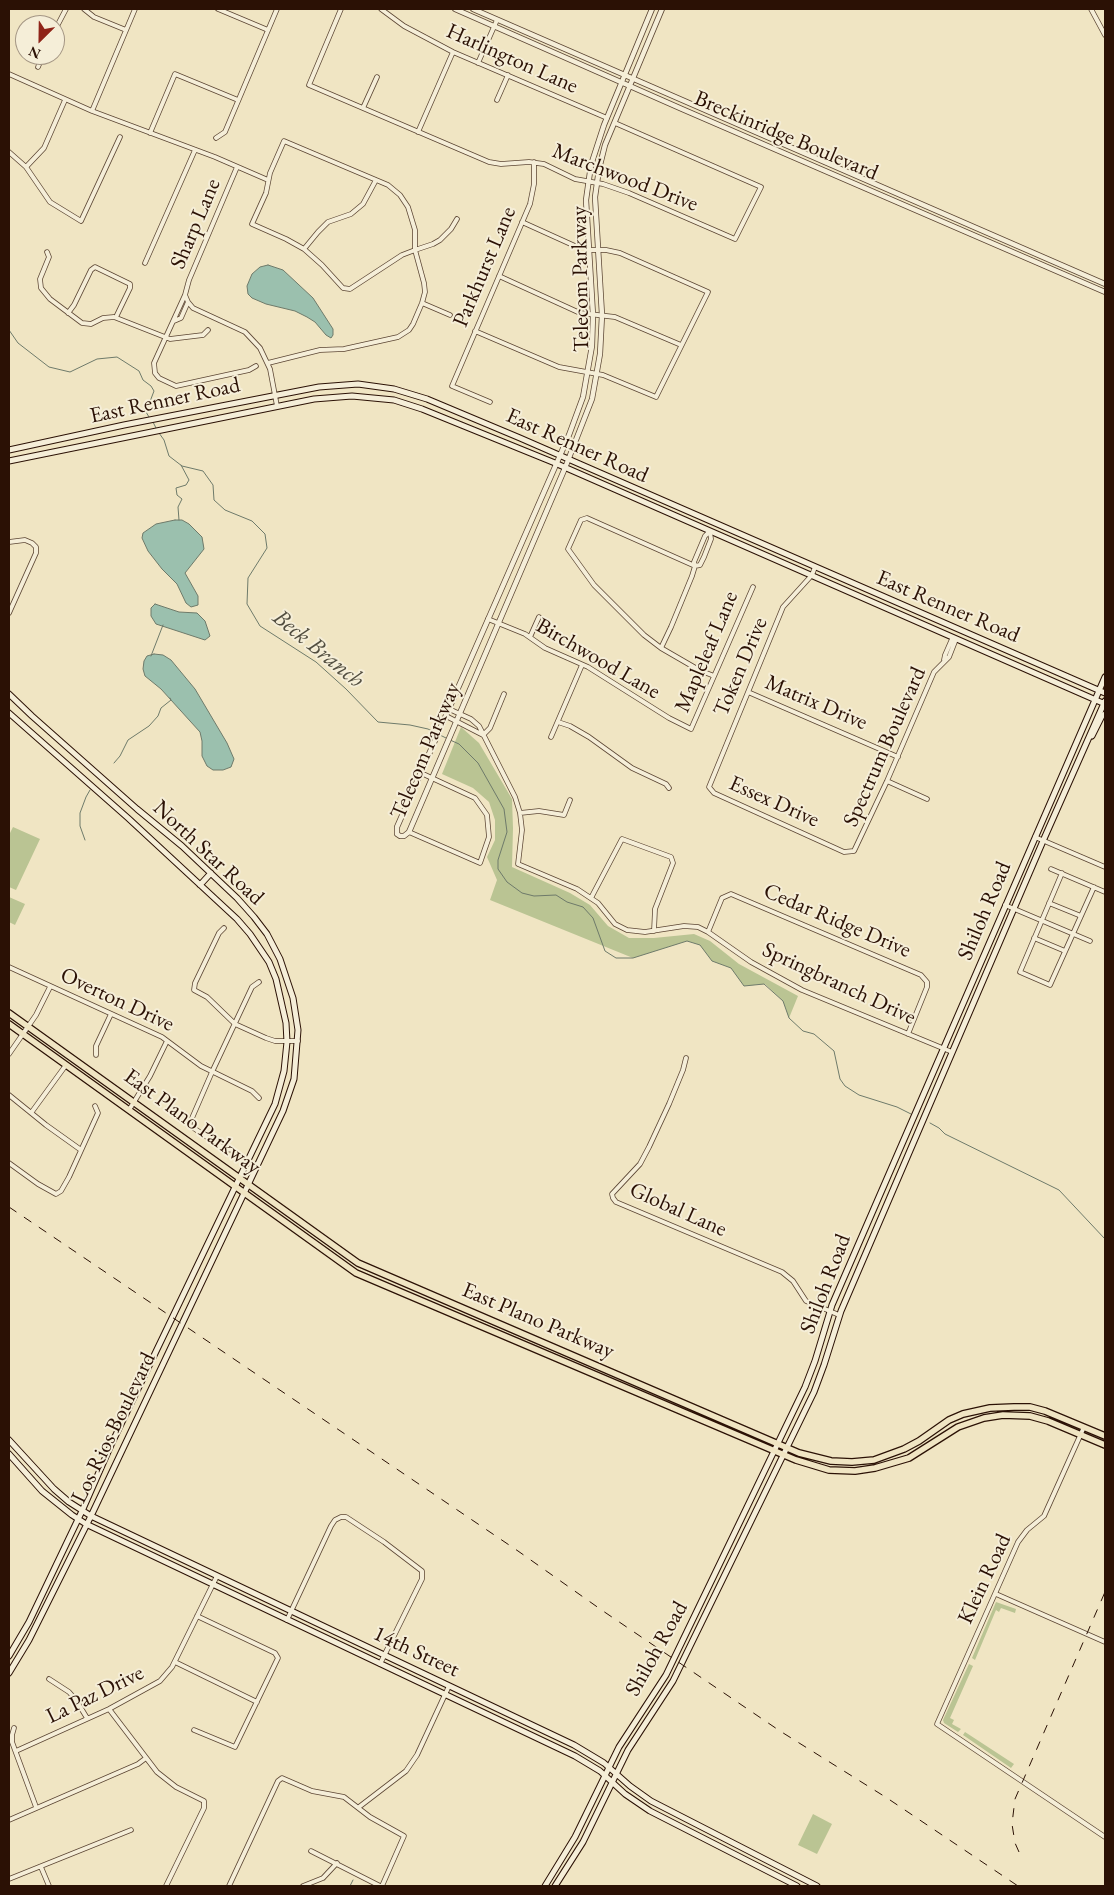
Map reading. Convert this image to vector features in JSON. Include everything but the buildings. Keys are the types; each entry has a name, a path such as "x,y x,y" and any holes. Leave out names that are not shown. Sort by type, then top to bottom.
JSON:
{"main road":[{"name":"East Renner Road","path":"9,450 118,426 339,384 358,384 394,389 427,399 1102,692"},
{"name":"East Renner Road","path":"9,461 120,437 334,396 394,400 422,409 555,463 1105,702"},
{"path":"118,426 120,437"},
{"path":"710,531 713,523"},
{"path":"955,638 958,629"},
{"name":"Shiloh Road","path":"545,1886 575,1837 604,1775 628,1732 655,1693 674,1659 775,1451 815,1361 830,1312 1064,769 1095,699 1102,692 1105,677"},
{"name":"North Star Road","path":"9,694 133,806 182,846 237,898 267,934 280,957 288,978 296,1014 298,1041 295,1073 288,1099 244,1193"},
{"name":"Shiloh Road","path":"555,1886 583,1842 615,1774 635,1737 663,1698 693,1643 818,1382 839,1315 1043,840 1105,702"},
{"name":"North Star Road","path":"9,713 128,818 244,926 269,962 281,996 286,1023 287,1042 284,1071 278,1096 239,1178"},
{"path":"1081,753 1086,750 1102,716 1105,714"},
{"path":"1064,769 1073,773"},
{"path":"123,814 133,806"},
{"path":"128,818 133,806"},
{"path":"200,884 211,873"},
{"path":"979,967 987,971"},
{"name":"East Plano Parkway","path":"9,1012 358,1263 510,1327 786,1448 831,1461 874,1460 904,1449 949,1420 963,1414 990,1408 1030,1407 1045,1411 1105,1436"},
{"name":"East Plano Parkway","path":"9,1024 350,1269 371,1280 686,1414 814,1466 828,1470 855,1471 875,1468 909,1458 958,1427 992,1417 1030,1416 1048,1421 1105,1445"},
{"path":"278,1096 288,1099"},
{"path":"184,1149 189,1142"},
{"path":"900,1152 908,1155"},
{"name":"Los Rios Boulevard","path":"9,1656 29,1622 239,1178"},
{"name":"Los Rios Boulevard","path":"9,1673 36,1627 91,1516 244,1193"},
{"path":"311,1241 316,1234"},
{"path":"857,1249 866,1253"},
{"path":"201,1257 211,1262"},
{"path":"371,1280 374,1271"},
{"path":"437,1308 441,1298"},
{"path":"506,1337 510,1327"},
{"path":"630,1390 633,1381"},
{"path":"139,1388 149,1392"},
{"path":"686,1414 689,1405"},
{"path":"990,1408 992,1417"},
{"path":"114,1439 125,1442"},
{"name":"14th Street","path":"9,1440 54,1489 91,1516 585,1751 609,1767 615,1774 651,1801 817,1886"},
{"path":"14,1460 22,1453"},
{"name":"14th Street","path":"9,1454 42,1491 78,1520 586,1761 642,1806 797,1886"},
{"path":"874,1460 875,1468"},
{"path":"740,1523 749,1527"},
{"path":"156,1558 160,1549"},
{"path":"48,1581 57,1585"},
{"path":"29,1622 36,1627"},
{"path":"655,1693 663,1698"},
{"path":"515,1727 519,1719"},
{"path":"689,1831 693,1823"},
{"path":"575,1837 583,1842"},
{"path":"752,1863 756,1855"}],"street":[{"path":"84,9 94,17 126,30"},
{"path":"92,111 135,9"},
{"path":"218,9 268,30"},
{"path":"216,138 224,132 277,9"},
{"name":"Marchwood Drive","path":"341,9 309,85 494,163 534,162 552,167 569,176 611,186 735,238 761,187 615,122"},
{"name":"Harlington Lane","path":"381,9 404,26 453,52 607,118"},
{"name":"Breckinridge Boulevard","path":"455,9 1105,292"},
{"name":"Breckinridge Boulevard","path":"473,9 1105,284"},
{"name":"Telecom Parkway","path":"652,9 598,140 591,165 586,212 593,315 592,346 583,397 397,828 400,836 404,836 409,832 587,414 597,374 602,315 596,183 605,145 662,9"},
{"path":"1091,9 1105,34"},
{"path":"478,62 497,20"},
{"path":"418,132 453,52"},
{"name":"Sharp Lane","path":"9,74 65,100 237,167 189,280 185,295 193,308 245,332 260,348 268,363 277,406"},
{"path":"150,133 175,74 238,100"},
{"path":"497,100 508,75"},
{"path":"363,108 377,77"},
{"path":"26,167 44,148 65,100"},
{"path":"725,127 728,120"},
{"path":"9,152 26,167 50,202 81,221 120,137"},
{"path":"268,363 277,359 320,350 344,349 398,337 409,330 414,324 422,303 424,283 415,250 414,230 408,207 400,194 393,188 376,180 284,141 268,180 266,193 252,224 304,249 346,289 359,284 391,261 415,250 440,240 451,229 457,219"},
{"path":"144,262 195,150"},
{"name":"Parkhurst Lane","path":"490,402 452,386 533,193 534,162"},
{"path":"237,167 268,180"},
{"path":"832,174 835,167"},
{"path":"304,249 328,222 351,214 364,204 376,180"},
{"path":"925,213 928,207"},
{"path":"522,222 575,246"},
{"path":"476,331 559,367 597,374 656,397 708,292 620,253 606,250 589,250"},
{"path":"47,252 49,258 40,279 40,285 45,295 85,324 107,317 116,317 165,338 178,339 203,335 208,330"},
{"path":"68,313 74,306 93,268 97,268 130,284 116,317"},
{"path":"499,276 580,313 615,317 682,345"},
{"path":"185,295 154,367 154,372 159,378 176,386 249,370 256,366"},
{"path":"174,320 181,318 188,302"},
{"path":"422,303 450,315"},
{"path":"710,531 710,539 704,557 700,565 695,566 589,518 581,520 568,549 594,585 617,606 631,624 661,648 699,670 714,676"},
{"path":"661,648 672,628 695,566 696,557 705,536 710,531"},
{"path":"9,542 25,540 32,542 36,547 36,553 9,614"},
{"name":"Token Drive","path":"708,786 783,607 812,575 815,567"},
{"name":"Mapleleaf Lane","path":"691,729 753,587"},
{"path":"530,637 538,617"},
{"name":"Birchwood Lane","path":"488,620 530,637 545,648 598,673 668,718 691,729"},
{"name":"Spectrum Boulevard","path":"856,849 934,672 944,660 952,639 955,638"},
{"path":"552,737 582,665"},
{"name":"Matrix Drive","path":"748,692 898,757"},
{"path":"446,716 483,735 490,728 504,694"},
{"path":"449,709 476,723 471,729"},
{"path":"558,722 570,726 589,737 632,768 666,784 669,788"},
{"name":"Springbranch Drive","path":"476,723 516,797 522,830 518,864 561,881 591,898 620,927 634,931 654,931 692,926 708,932 751,962 782,980 841,1007 952,1052"},
{"path":"409,832 480,863 489,837 489,822 484,809 475,798 421,772"},
{"path":"887,781 927,799"},
{"name":"Essex Drive","path":"708,786 714,793 844,852 851,852 856,849"},
{"path":"520,813 539,810 564,815 570,800"},
{"path":"1035,837 1105,868"},
{"path":"591,898 622,839 671,857 674,861 656,902 654,931"},
{"path":"1051,869 1105,892"},
{"path":"1062,873 1020,972 1050,985 1094,887"},
{"name":"Cedar Ridge Drive","path":"708,932 722,898 732,894 921,975 928,982 927,987 908,1034"},
{"path":"1050,903 1081,916"},
{"path":"1005,905 1090,941"},
{"path":"224,928 219,933 195,983 194,990 207,996 235,1024 266,1038 287,1042 298,1041"},
{"path":"1034,938 1065,951"},
{"name":"Overton Drive","path":"9,967 177,1046 192,1060 252,1091 259,1098"},
{"path":"233,1150 225,1149 189,1124 252,987 259,982"},
{"path":"9,1054 28,1027 50,987"},
{"path":"96,1055 96,1046 111,1014"},
{"path":"129,1110 150,1076 167,1041"},
{"name":"Global Lane","path":"686,1058 673,1095 649,1147 640,1164 612,1194 613,1198 616,1202 782,1272 793,1281 806,1301 839,1315"},
{"path":"31,1113 66,1065"},
{"path":"9,1095 81,1150"},
{"path":"9,1163 51,1193 56,1194 61,1191 98,1112 95,1106"},
{"name":"Klein Road","path":"1084,1427 1044,1516 1021,1537 938,1724 1105,1837"},
{"path":"287,1620 331,1526 335,1520 340,1517 346,1517 422,1570 422,1579 380,1664"},
{"name":"La Paz Drive","path":"16,1751 109,1709 160,1681 168,1674 175,1662 217,1576"},
{"path":"996,1594 1105,1642"},
{"path":"194,1730 235,1747 278,1658 277,1655 197,1616"},
{"path":"175,1662 257,1702"},
{"path":"49,1680 69,1692 87,1718"},
{"path":"359,1807 406,1771 417,1756 449,1686"},
{"path":"109,1709 146,1758 166,1779 204,1801 204,1808 166,1886"},
{"path":"14,1728 12,1742 36,1807"},
{"path":"9,1820 138,1764 146,1758"},
{"path":"229,1886 278,1781 282,1778 312,1791 344,1797 370,1817 404,1836 381,1886 312,1851"},
{"path":"9,1880 131,1830"},
{"path":"303,1886 322,1878 336,1864"},
{"path":"41,1867 50,1886"}],"shaded area":[{"path":"268,265 283,270 313,298 333,329 331,338 315,322 307,317 295,311 266,304 252,298 248,294 247,286 252,274 260,267"},
{"path":"182,520 189,524 202,537 204,549 185,573 198,596 198,605 191,607 186,603 177,584 148,551 142,538 143,533 156,524"},
{"path":"155,604 179,612 197,613 205,621 210,636 205,640 156,624 151,616 151,608"},
{"path":"154,654 163,655 171,660 195,689 227,743 234,759 231,767 223,770 213,770 207,766 202,756 200,732 161,689 145,676 143,669 144,661 147,656"},
{"path":"461,727 479,743 512,799 512,867 570,893 590,905 608,926 629,938 654,938 694,934 710,941 739,964 798,996 789,1018 783,1001 765,984 744,986 731,968 712,961 700,945 687,941 633,958 490,900 497,880 487,857 495,840 495,820 489,802 473,788 442,774"},
{"path":"13,827 40,839 16,890 9,887 9,835"},
{"path":"9,897 25,904 15,925 9,922"},
{"path":"996,1602 1016,1609 1015,1613 1001,1608 999,1612 996,1610 975,1660 972,1658"},
{"path":"969,1664 973,1666 950,1718 954,1720 952,1724 961,1729 958,1732 944,1723 943,1720"},
{"path":"965,1732 1014,1764 1011,1768 963,1735"},
{"path":"813,1814 832,1824 817,1854 798,1845"}],"waterway":[{"name":"Beck Branch","path":"9,330 18,343 49,367 70,372 97,359 117,357 139,371 143,380 154,391 146,412 149,417"},
{"name":"Beck Branch","path":"153,422 157,430"},
{"name":"Beck Branch","path":"159,433 164,440 169,456 182,466 203,471 213,485 214,500 225,510 252,521 265,534 267,548 248,578 247,604 260,626 316,662 378,722 428,729 446,738"},
{"path":"179,520 178,507 182,499 177,495 176,488 186,485 189,480 181,465"},
{"path":"151,656 163,625"},
{"path":"114,763 128,740 149,726 158,716 161,708 171,700 170,698"},
{"name":"Beck Branch","path":"450,740 459,744 478,763 504,809 507,832 498,860 498,869 507,882 522,893 534,896 556,895 567,902 583,907 593,918 605,951 616,958 633,958 687,941 700,945 712,961 731,968 744,986 764,984 783,1001 789,1018 803,1031 814,1034 834,1051 840,1079 845,1086 859,1095 897,1107 911,1114"},
{"path":"85,840 80,826 80,813 90,790"},
{"path":"930,1123 945,1134 1059,1190 1105,1239"},
{"path":"350,1886 353,1880"}],"railway":[{"path":"9,1207 518,1551 780,1731 887,1798 1018,1886"},
{"path":"1019,1852 1015,1843 1012,1824 1015,1799 1105,1592"}]}
